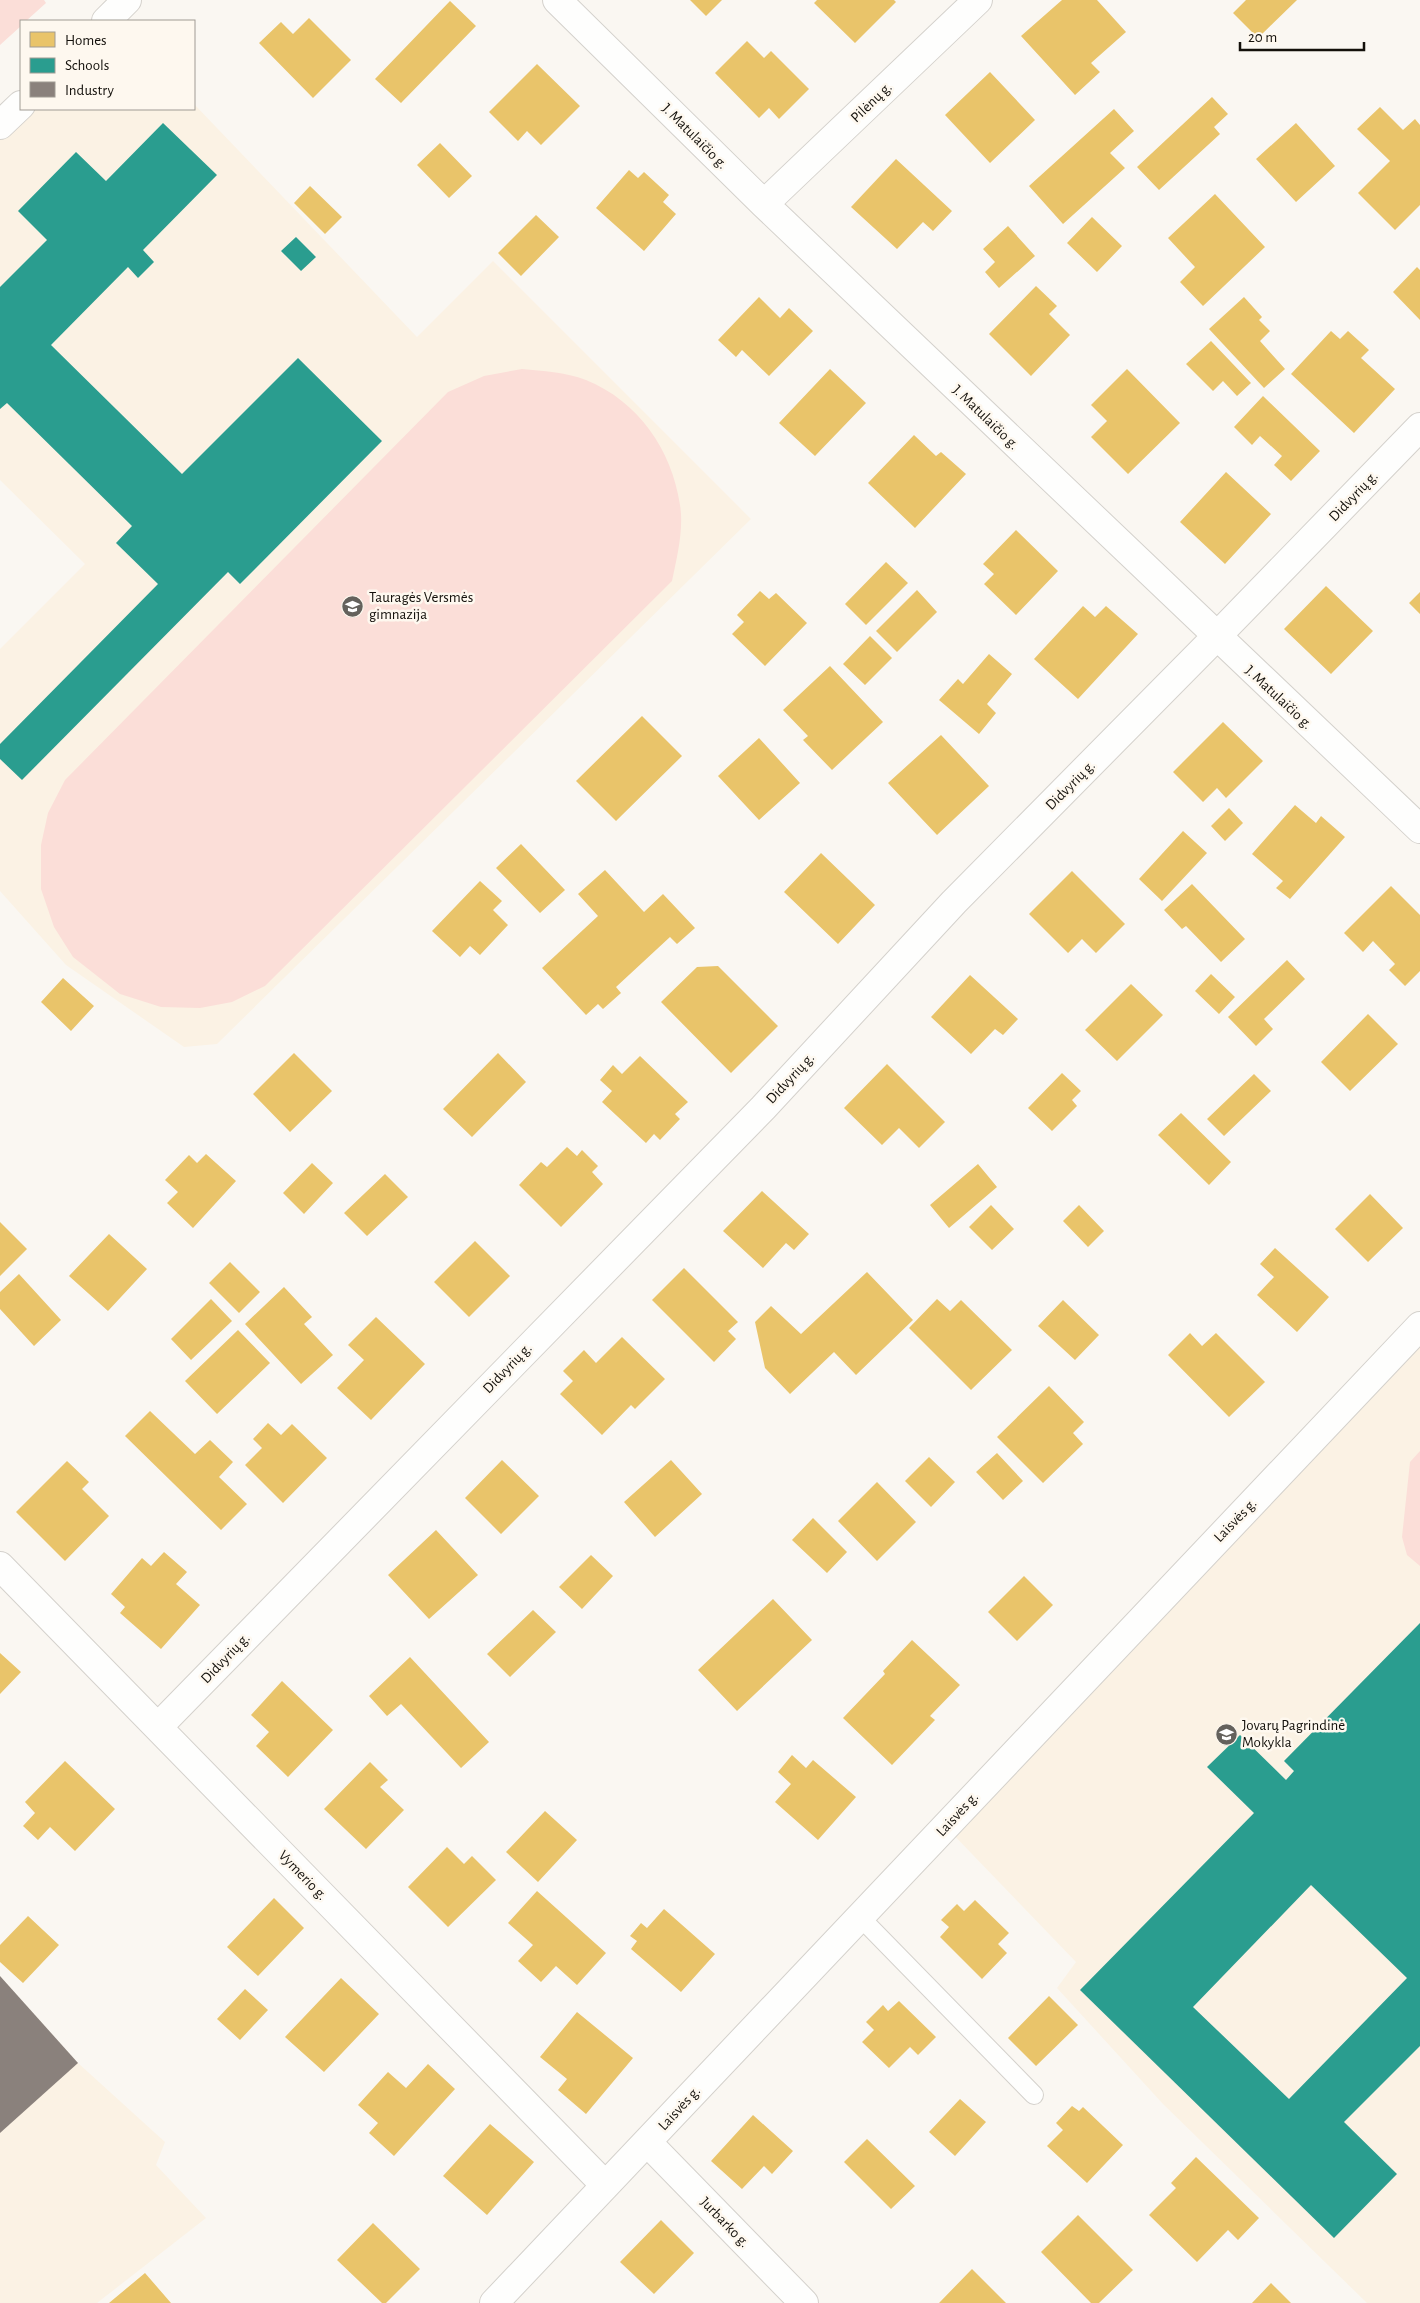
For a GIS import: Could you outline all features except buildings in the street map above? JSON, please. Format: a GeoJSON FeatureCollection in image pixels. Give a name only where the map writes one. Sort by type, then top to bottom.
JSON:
{"type":"FeatureCollection","features":[{"type":"Feature","properties":{"kind":"street"},"geometry":{"type":"LineString","coordinates":[[107,20],[127,0]]}},
{"type":"Feature","properties":{"kind":"street","name":"J. Matulaičio g."},"geometry":{"type":"LineString","coordinates":[[557,0],[764,204],[1216,638],[1420,829]]}},
{"type":"Feature","properties":{"kind":"street","name":"Pilėnų g."},"geometry":{"type":"LineString","coordinates":[[764,204],[978,0]]}},
{"type":"Feature","properties":{"kind":"street"},"geometry":{"type":"LineString","coordinates":[[0,125],[20,106]]}},
{"type":"Feature","properties":{"kind":"street","name":"Didvyrių g."},"geometry":{"type":"LineString","coordinates":[[158,1727],[763,1108],[954,902],[1216,638],[1420,427]]}},
{"type":"Feature","properties":{"kind":"street","name":"Laisvės g."},"geometry":{"type":"LineString","coordinates":[[494,2303],[1420,1326]]}},
{"type":"Feature","properties":{"kind":"street","name":"Vymerio g."},"geometry":{"type":"LineString","coordinates":[[0,1566],[605,2185]]}},
{"type":"Feature","properties":{"kind":"street","name":"Jurbarko g."},"geometry":{"type":"LineString","coordinates":[[647,2142],[804,2303]]}},
{"type":"Feature","properties":{"kind":"lane"},"geometry":{"type":"LineString","coordinates":[[860,1917],[1034,2095]]}},
{"type":"Feature","properties":{"kind":"shaded area"},"geometry":{"type":"Polygon","coordinates":[[[0,0],[44,0],[46,3],[27,20],[20,20],[20,27],[0,45],[0,0]]]}},
{"type":"Feature","properties":{"kind":"shaded area","name":"Tauragės Versmės gimnazija"},"geometry":{"type":"Polygon","coordinates":[[[195,105],[417,337],[493,261],[751,519],[217,1044],[184,1047],[66,965],[0,891],[0,649],[85,564],[0,480],[0,125],[20,110],[195,110],[195,105]]]}},
{"type":"Feature","properties":{"kind":"shaded area"},"geometry":{"type":"Polygon","coordinates":[[[522,369],[578,377],[605,389],[622,401],[650,430],[669,465],[680,505],[681,533],[672,581],[265,986],[232,1002],[200,1008],[161,1007],[120,994],[73,957],[54,927],[41,889],[41,845],[48,813],[65,780],[448,392],[484,376],[522,369]]]}},
{"type":"Feature","properties":{"kind":"shaded area","name":"Jovarų Pagrindinė Mokykla"},"geometry":{"type":"Polygon","coordinates":[[[1420,1326],[1420,2303],[1367,2303],[1163,2104],[1057,1988],[1076,1962],[946,1827],[1420,1326]]]}},
{"type":"Feature","properties":{"kind":"shaded area"},"geometry":{"type":"Polygon","coordinates":[[[1420,1451],[1420,1566],[1407,1555],[1402,1537],[1410,1462],[1420,1451]]]}},
{"type":"Feature","properties":{"kind":"shaded area"},"geometry":{"type":"Polygon","coordinates":[[[0,1976],[78,2063],[165,2142],[156,2165],[206,2218],[97,2303],[0,2303],[0,1976]]]}},
{"type":"Feature","properties":{"kind":"place","name":"Tauragės Versmės gimnazija"},"geometry":{"type":"Point","coordinates":[353,606]}},
{"type":"Feature","properties":{"kind":"place","name":"Jovarų Pagrindinė Mokykla"},"geometry":{"type":"Point","coordinates":[1226,1734]}}]}
